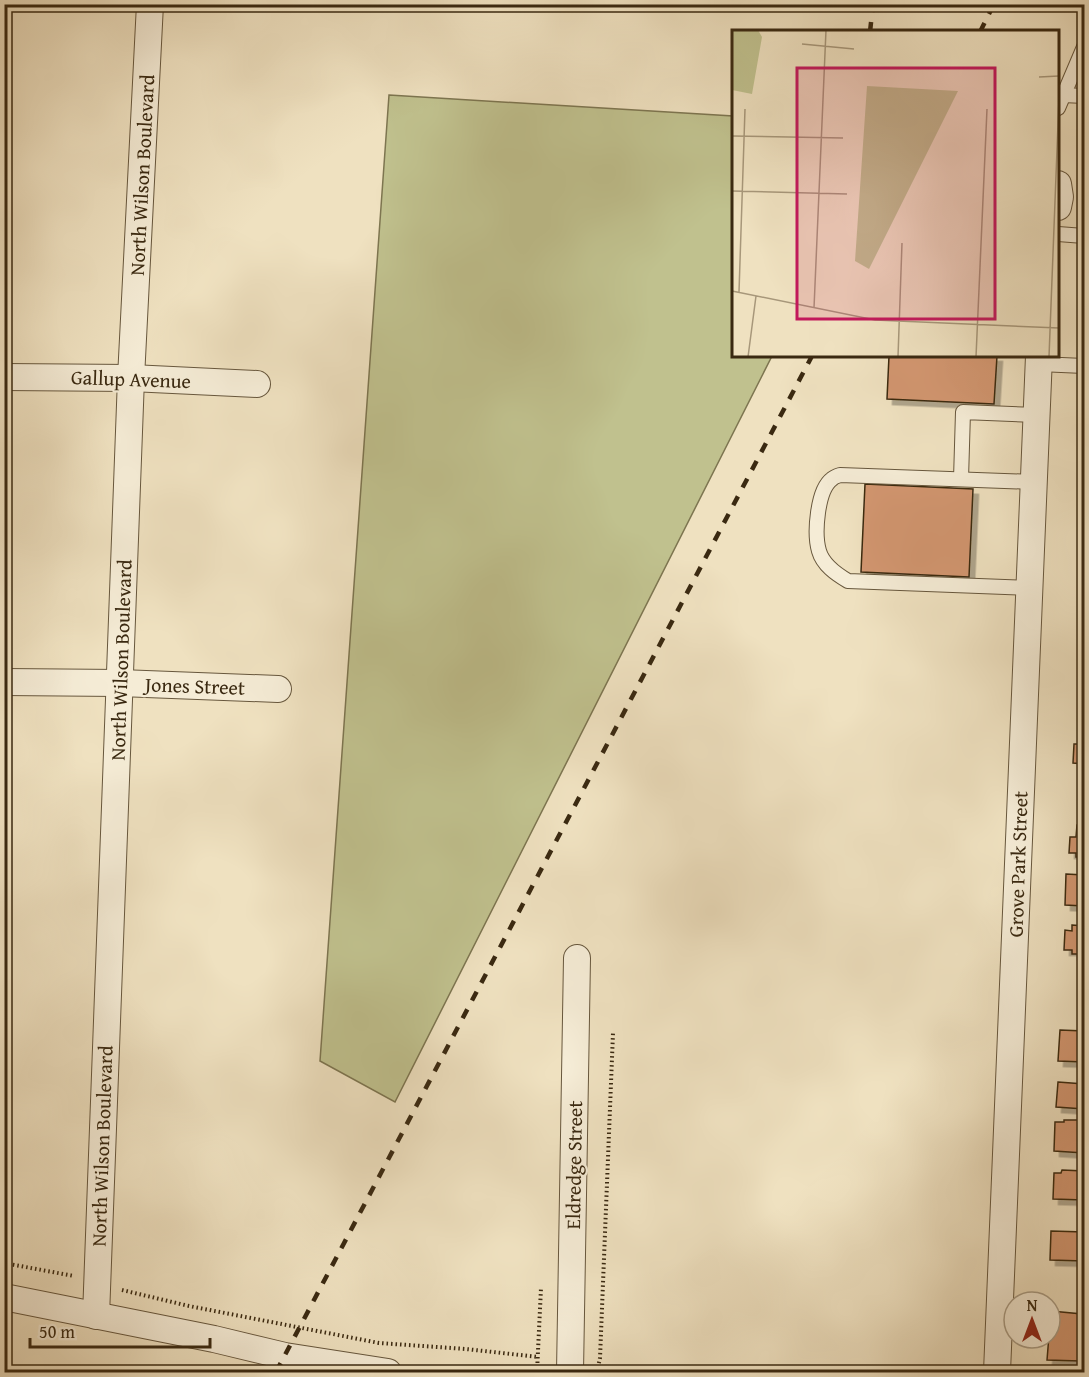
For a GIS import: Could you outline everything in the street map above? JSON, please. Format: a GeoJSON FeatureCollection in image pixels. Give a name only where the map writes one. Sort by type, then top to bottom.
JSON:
{"type":"FeatureCollection","features":[{"type":"Feature","properties":{"kind":"street","name":"North Wilson Boulevard"},"geometry":{"type":"LineString","coordinates":[[96,1316],[131,378],[150,4]]}},
{"type":"Feature","properties":{"kind":"street","name":"Grove Park Street"},"geometry":{"type":"LineString","coordinates":[[997,1372],[1039,360]]}},
{"type":"Feature","properties":{"kind":"street","name":"Gallup Avenue"},"geometry":{"type":"LineString","coordinates":[[4,377],[131,378],[257,384]]}},
{"type":"Feature","properties":{"kind":"street","name":"Jones Street"},"geometry":{"type":"LineString","coordinates":[[4,682],[120,683],[278,689]]}},
{"type":"Feature","properties":{"kind":"street","name":"Eldredge Street"},"geometry":{"type":"LineString","coordinates":[[570,1372],[577,958]]}},
{"type":"Feature","properties":{"kind":"street"},"geometry":{"type":"LineString","coordinates":[[4,1297],[214,1339],[285,1356],[388,1372]]}},
{"type":"Feature","properties":{"kind":"lane"},"geometry":{"type":"LineString","coordinates":[[1060,102],[1084,47]]}},
{"type":"Feature","properties":{"kind":"lane"},"geometry":{"type":"LineString","coordinates":[[1060,102],[1084,96]]}},
{"type":"Feature","properties":{"kind":"lane"},"geometry":{"type":"LineString","coordinates":[[1059,234],[1084,236]]}},
{"type":"Feature","properties":{"kind":"lane"},"geometry":{"type":"LineString","coordinates":[[1039,360],[1084,366]]}},
{"type":"Feature","properties":{"kind":"lane"},"geometry":{"type":"LineString","coordinates":[[961,479],[963,412],[1037,414]]}},
{"type":"Feature","properties":{"kind":"lane"},"geometry":{"type":"LineString","coordinates":[[1030,588],[848,581],[836,574],[824,561],[819,551],[816,529],[821,498],[831,479],[840,475],[1034,482]]}},
{"type":"Feature","properties":{"kind":"path"},"geometry":{"type":"LineString","coordinates":[[597,1372],[600,1358],[605,1173],[613,1033]]}},
{"type":"Feature","properties":{"kind":"path"},"geometry":{"type":"LineString","coordinates":[[4,1263],[68,1274],[97,1284],[189,1306],[379,1343],[538,1357]]}},
{"type":"Feature","properties":{"kind":"path"},"geometry":{"type":"LineString","coordinates":[[537,1372],[541,1288]]}},
{"type":"Feature","properties":{"kind":"green space"},"geometry":{"type":"Polygon","coordinates":[[[389,95],[732,116],[732,357],[771,357],[395,1102],[320,1061],[389,95]]]}},
{"type":"Feature","properties":{"kind":"building"},"geometry":{"type":"Polygon","coordinates":[[[889,357],[997,357],[994,404],[887,399],[889,357]]]}},
{"type":"Feature","properties":{"kind":"building"},"geometry":{"type":"Polygon","coordinates":[[[865,484],[973,489],[969,577],[861,572],[865,484]]]}},
{"type":"Feature","properties":{"kind":"building"},"geometry":{"type":"Polygon","coordinates":[[[1082,691],[1084,691],[1084,721],[1082,717],[1079,717],[1082,691]]]}},
{"type":"Feature","properties":{"kind":"building"},"geometry":{"type":"Polygon","coordinates":[[[1081,728],[1084,728],[1084,764],[1073,763],[1074,744],[1080,744],[1081,728]]]}},
{"type":"Feature","properties":{"kind":"building"},"geometry":{"type":"Polygon","coordinates":[[[1077,825],[1084,825],[1084,857],[1076,857],[1076,853],[1069,853],[1070,837],[1076,837],[1077,825]]]}},
{"type":"Feature","properties":{"kind":"building"},"geometry":{"type":"Polygon","coordinates":[[[1066,874],[1084,875],[1084,906],[1065,905],[1066,874]]]}},
{"type":"Feature","properties":{"kind":"building"},"geometry":{"type":"Polygon","coordinates":[[[1072,925],[1084,926],[1084,954],[1072,954],[1072,950],[1064,950],[1065,930],[1072,931],[1072,925]]]}},
{"type":"Feature","properties":{"kind":"building"},"geometry":{"type":"Polygon","coordinates":[[[1060,1030],[1084,1031],[1084,1062],[1058,1061],[1060,1030]]]}},
{"type":"Feature","properties":{"kind":"building"},"geometry":{"type":"Polygon","coordinates":[[[1058,1082],[1084,1084],[1084,1109],[1056,1107],[1058,1082]]]}},
{"type":"Feature","properties":{"kind":"building"},"geometry":{"type":"Polygon","coordinates":[[[1064,1120],[1084,1120],[1084,1153],[1054,1151],[1055,1122],[1064,1122],[1064,1120]]]}},
{"type":"Feature","properties":{"kind":"building"},"geometry":{"type":"Polygon","coordinates":[[[1062,1170],[1084,1171],[1084,1200],[1053,1199],[1054,1173],[1061,1173],[1062,1170]]]}},
{"type":"Feature","properties":{"kind":"building"},"geometry":{"type":"Polygon","coordinates":[[[1051,1231],[1084,1232],[1084,1261],[1050,1260],[1051,1231]]]}},
{"type":"Feature","properties":{"kind":"building"},"geometry":{"type":"Polygon","coordinates":[[[1062,1312],[1082,1314],[1080,1361],[1047,1360],[1048,1350],[1062,1350],[1062,1312]]]}},
{"type":"Feature","properties":{"kind":"railway"},"geometry":{"type":"LineString","coordinates":[[870,30],[873,4]]}},
{"type":"Feature","properties":{"kind":"railway"},"geometry":{"type":"LineString","coordinates":[[981,30],[994,4]]}},
{"type":"Feature","properties":{"kind":"railway"},"geometry":{"type":"LineString","coordinates":[[276,1372],[811,357]]}}]}
